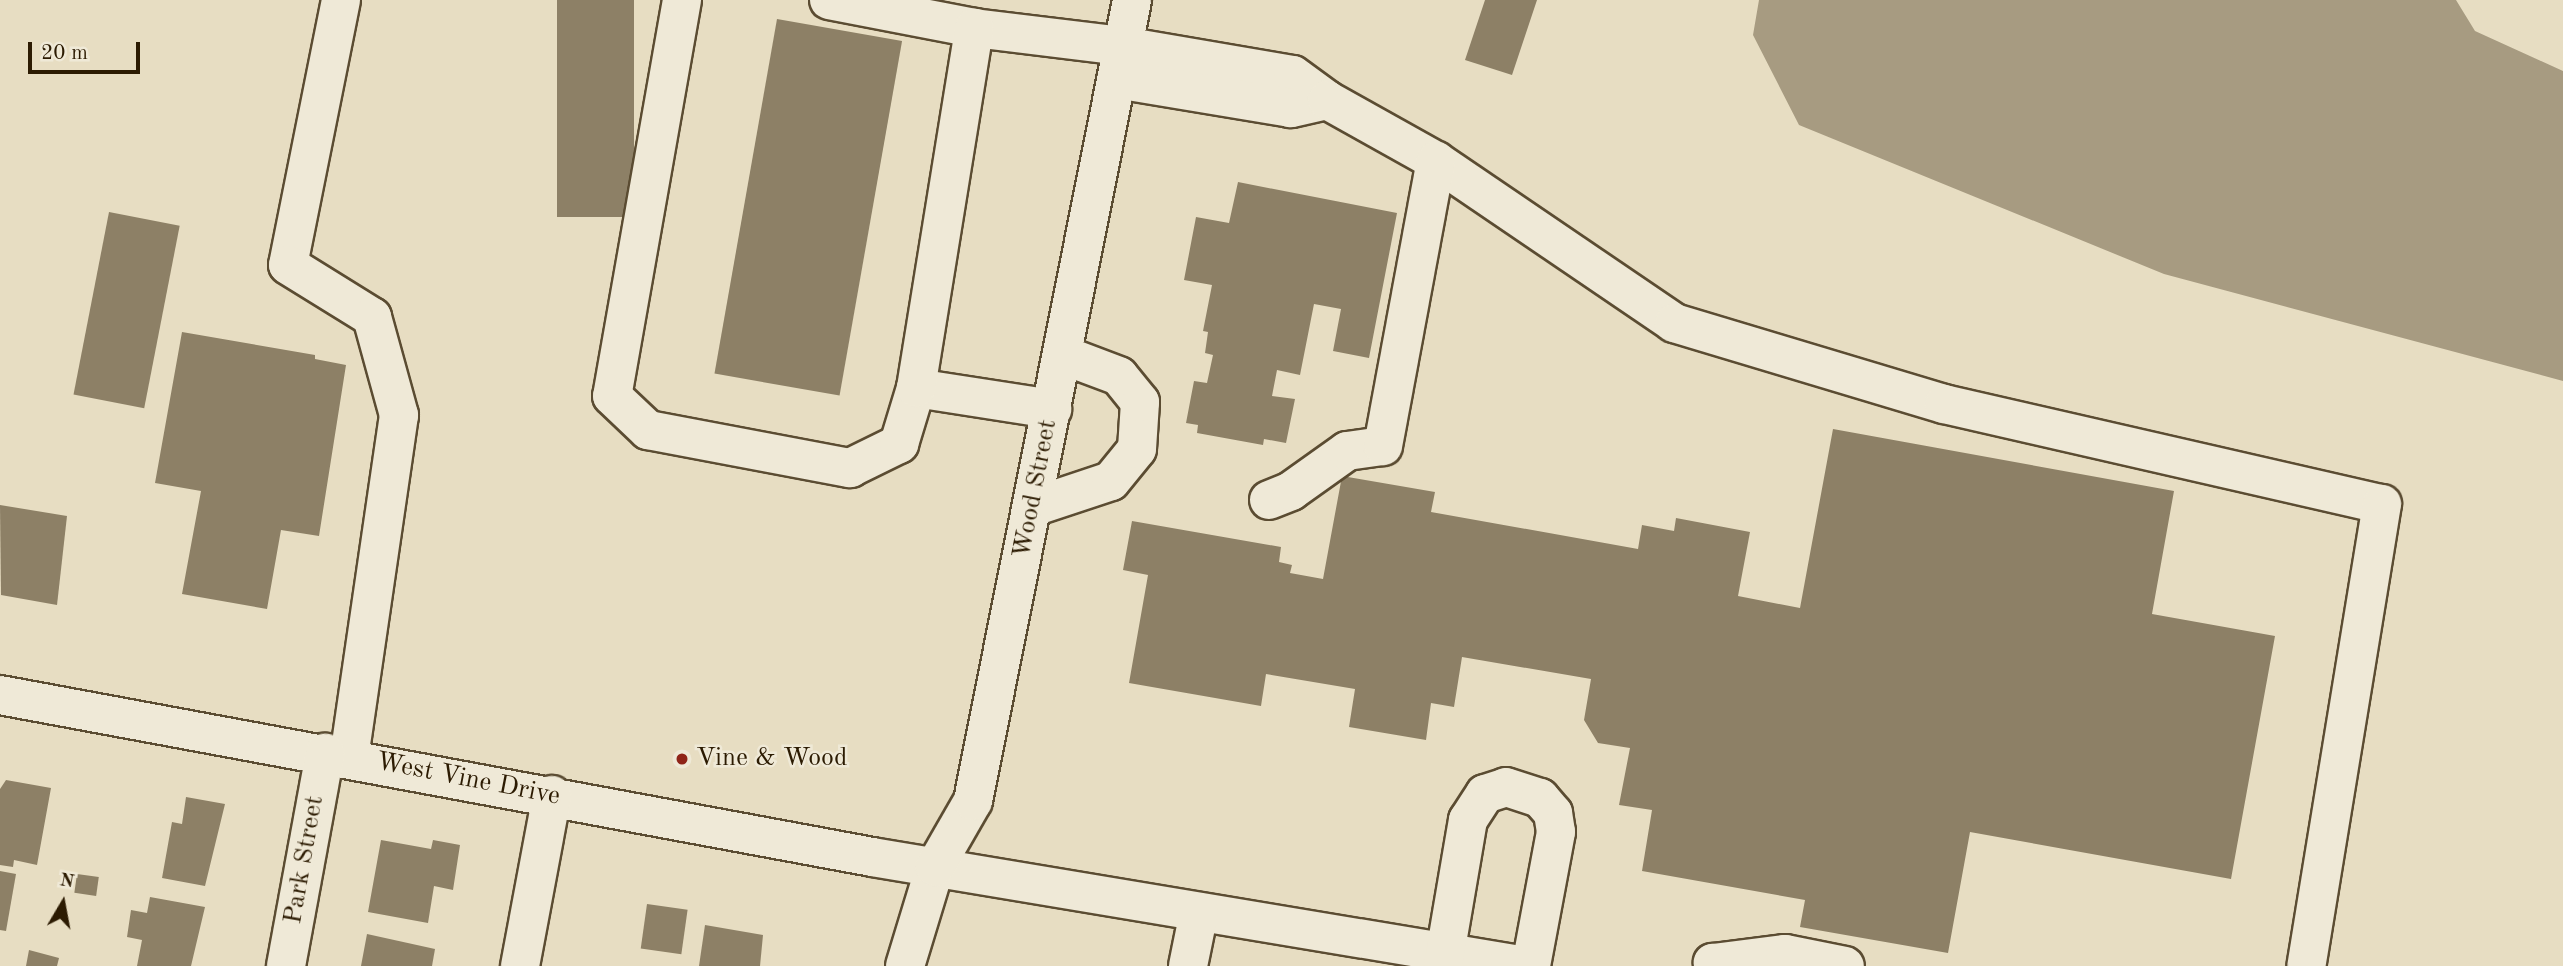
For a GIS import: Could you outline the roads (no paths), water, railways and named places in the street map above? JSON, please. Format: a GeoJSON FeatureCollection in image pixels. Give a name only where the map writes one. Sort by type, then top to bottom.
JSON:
{"type":"FeatureCollection","features":[{"type":"Feature","properties":{"kind":"street","name":"Park Street"},"geometry":{"type":"LineString","coordinates":[[286,966],[337,756],[399,415],[372,317],[288,265],[341,0]]}},
{"type":"Feature","properties":{"kind":"street"},"geometry":{"type":"LineString","coordinates":[[682,0],[612,396],[649,430],[850,468],[899,444],[916,388],[974,29]]}},
{"type":"Feature","properties":{"kind":"street"},"geometry":{"type":"LineString","coordinates":[[829,0],[974,29],[1291,108],[1327,100],[1436,161],[1674,323],[1944,404],[2382,504],[2306,966]]}},
{"type":"Feature","properties":{"kind":"street","name":"Wood Street"},"geometry":{"type":"LineString","coordinates":[[905,966],[935,867],[973,801],[1132,0]]}},
{"type":"Feature","properties":{"kind":"street"},"geometry":{"type":"LineString","coordinates":[[1269,500],[1291,491],[1347,452],[1383,446],[1436,161]]}},
{"type":"Feature","properties":{"kind":"street"},"geometry":{"type":"LineString","coordinates":[[1033,507],[1111,481],[1137,449],[1140,402],[1119,376],[1063,355]]}},
{"type":"Feature","properties":{"kind":"street"},"geometry":{"type":"LineString","coordinates":[[916,388],[1052,409]]}},
{"type":"Feature","properties":{"kind":"street","name":"West Vine Drive"},"geometry":{"type":"LineString","coordinates":[[0,695],[1445,959],[1529,966]]}},
{"type":"Feature","properties":{"kind":"street"},"geometry":{"type":"LineString","coordinates":[[1445,959],[1473,807],[1485,794],[1506,787],[1526,790],[1553,813],[1556,832],[1529,966]]}},
{"type":"Feature","properties":{"kind":"street"},"geometry":{"type":"LineString","coordinates":[[520,966],[552,795]]}},
{"type":"Feature","properties":{"kind":"street"},"geometry":{"type":"LineString","coordinates":[[1188,966],[1199,912]]}},
{"type":"Feature","properties":{"kind":"street"},"geometry":{"type":"LineString","coordinates":[[1711,965],[1785,954],[1845,966]]}},
{"type":"Feature","properties":{"kind":"place","name":"Vine & Wood"},"geometry":{"type":"Point","coordinates":[682,759]}}]}
